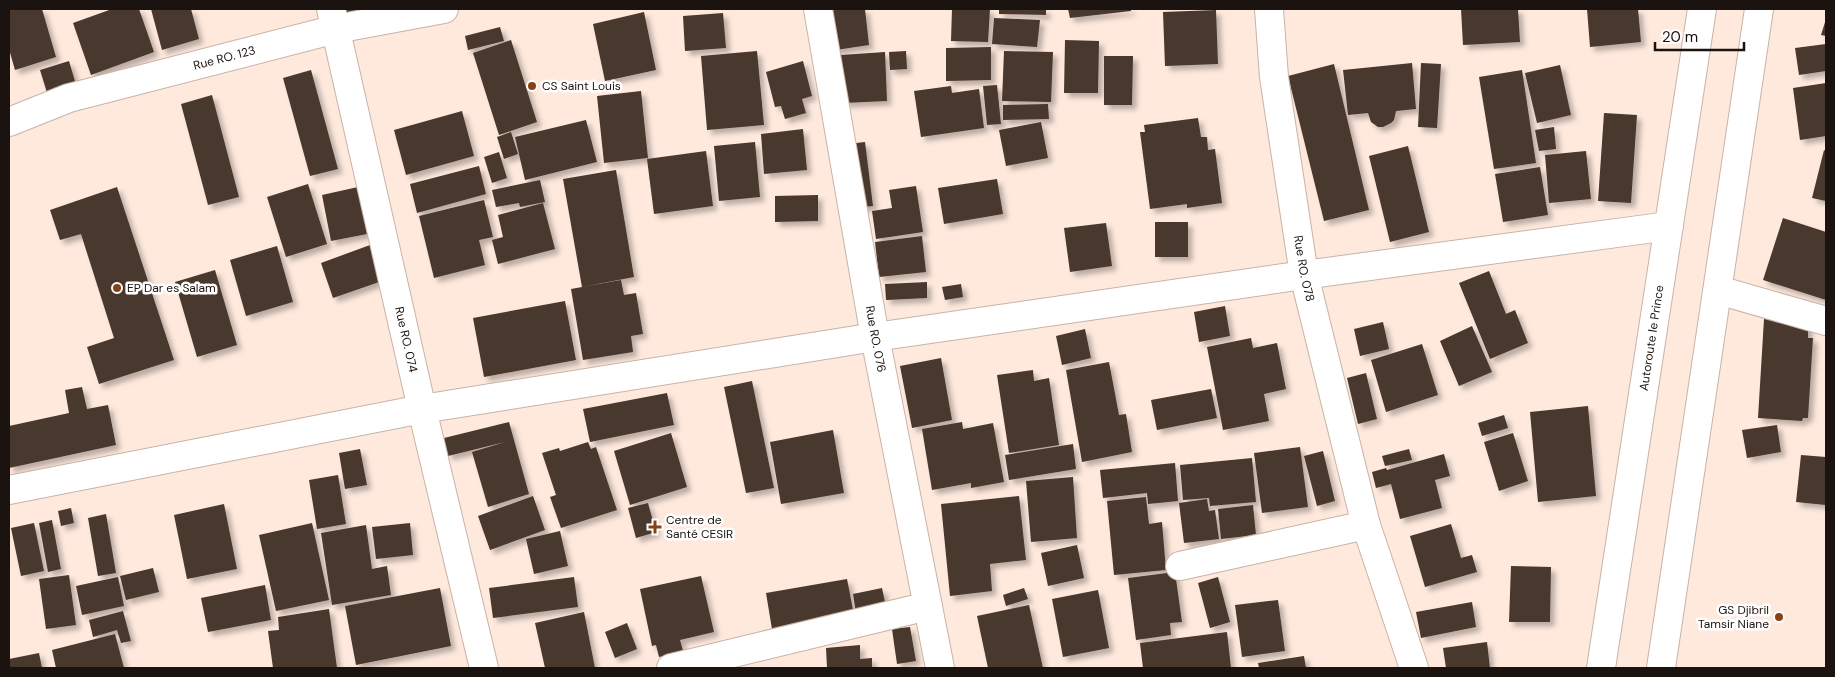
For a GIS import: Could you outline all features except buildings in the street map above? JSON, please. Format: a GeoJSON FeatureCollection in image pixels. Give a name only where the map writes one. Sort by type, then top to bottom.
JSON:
{"type":"FeatureCollection","features":[{"type":"Feature","properties":{"kind":"street","name":"Rue RO. 123"},"geometry":{"type":"LineString","coordinates":[[9,122],[69,98],[334,19],[444,9]]}},
{"type":"Feature","properties":{"kind":"street","name":"Rue RO. 076"},"geometry":{"type":"LineString","coordinates":[[818,9],[875,337],[940,668]]}},
{"type":"Feature","properties":{"kind":"street","name":"Rue RO. 078"},"geometry":{"type":"LineString","coordinates":[[1269,9],[1274,77],[1304,275],[1366,525],[1414,668]]}},
{"type":"Feature","properties":{"kind":"street","name":"Autoroute le Prince"},"geometry":{"type":"LineString","coordinates":[[1601,668],[1702,9]]}},
{"type":"Feature","properties":{"kind":"street"},"geometry":{"type":"LineString","coordinates":[[1661,668],[1759,9]]}},
{"type":"Feature","properties":{"kind":"street","name":"Rue RO. 074"},"geometry":{"type":"LineString","coordinates":[[334,19],[422,409],[484,668]]}},
{"type":"Feature","properties":{"kind":"street"},"geometry":{"type":"LineString","coordinates":[[9,490],[422,409],[875,337],[1304,275],[1670,226]]}},
{"type":"Feature","properties":{"kind":"street"},"geometry":{"type":"LineString","coordinates":[[1718,290],[1826,321]]}},
{"type":"Feature","properties":{"kind":"street"},"geometry":{"type":"LineString","coordinates":[[1180,566],[1366,525]]}},
{"type":"Feature","properties":{"kind":"street"},"geometry":{"type":"LineString","coordinates":[[671,668],[928,606]]}},
{"type":"Feature","properties":{"kind":"place","name":"CS Saint Louis"},"geometry":{"type":"Point","coordinates":[532,86]}},
{"type":"Feature","properties":{"kind":"place","name":"EP Dar es Salam"},"geometry":{"type":"Point","coordinates":[117,288]}},
{"type":"Feature","properties":{"kind":"place","name":"Centre de Santé CESIR"},"geometry":{"type":"Point","coordinates":[655,527]}},
{"type":"Feature","properties":{"kind":"place","name":"GS Djibril Tamsir Niane"},"geometry":{"type":"Point","coordinates":[1779,617]}}]}
